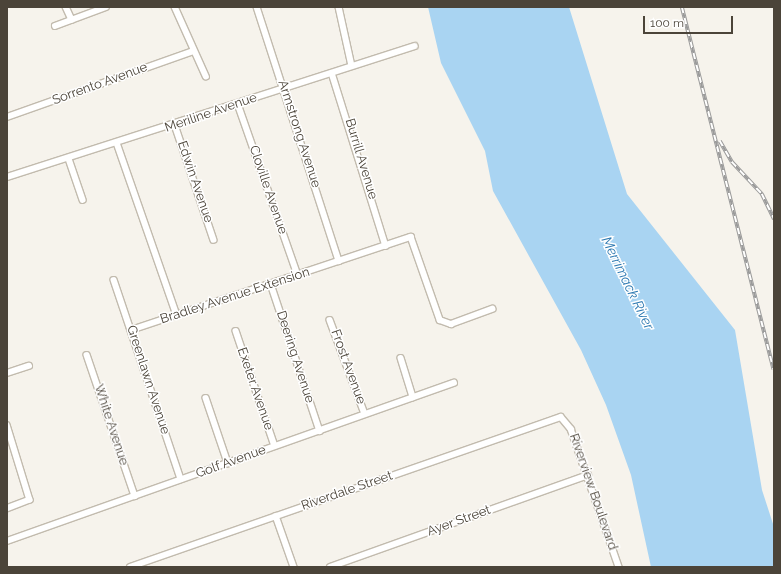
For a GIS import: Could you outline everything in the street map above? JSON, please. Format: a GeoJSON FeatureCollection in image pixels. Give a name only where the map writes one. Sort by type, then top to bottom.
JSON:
{"type":"FeatureCollection","features":[{"type":"Feature","properties":{"kind":"street"},"geometry":{"type":"LineString","coordinates":[[66,7],[72,20]]}},
{"type":"Feature","properties":{"kind":"street"},"geometry":{"type":"LineString","coordinates":[[55,26],[106,7]]}},
{"type":"Feature","properties":{"kind":"street"},"geometry":{"type":"LineString","coordinates":[[175,7],[193,51],[206,76]]}},
{"type":"Feature","properties":{"kind":"street","name":"Armstrong Avenue"},"geometry":{"type":"LineString","coordinates":[[257,7],[339,261]]}},
{"type":"Feature","properties":{"kind":"street"},"geometry":{"type":"LineString","coordinates":[[339,7],[352,66]]}},
{"type":"Feature","properties":{"kind":"street","name":"Meriline Avenue"},"geometry":{"type":"LineString","coordinates":[[7,177],[175,125],[414,46]]}},
{"type":"Feature","properties":{"kind":"street","name":"Sorrento Avenue"},"geometry":{"type":"LineString","coordinates":[[7,117],[193,51]]}},
{"type":"Feature","properties":{"kind":"street","name":"Burrill Avenue"},"geometry":{"type":"LineString","coordinates":[[332,73],[386,246]]}},
{"type":"Feature","properties":{"kind":"street","name":"Cloville Avenue"},"geometry":{"type":"LineString","coordinates":[[238,104],[298,275]]}},
{"type":"Feature","properties":{"kind":"street","name":"Edwin Avenue"},"geometry":{"type":"LineString","coordinates":[[175,125],[214,240]]}},
{"type":"Feature","properties":{"kind":"street"},"geometry":{"type":"LineString","coordinates":[[116,143],[177,315]]}},
{"type":"Feature","properties":{"kind":"street"},"geometry":{"type":"LineString","coordinates":[[69,158],[83,200]]}},
{"type":"Feature","properties":{"kind":"street","name":"Bradley Avenue Extension"},"geometry":{"type":"LineString","coordinates":[[131,330],[411,237],[438,316],[444,322],[451,324],[492,309]]}},
{"type":"Feature","properties":{"kind":"street","name":"Greenlawn Avenue"},"geometry":{"type":"LineString","coordinates":[[114,280],[181,480]]}},
{"type":"Feature","properties":{"kind":"street","name":"Deering Avenue"},"geometry":{"type":"LineString","coordinates":[[270,284],[320,430]]}},
{"type":"Feature","properties":{"kind":"street","name":"Frost Avenue"},"geometry":{"type":"LineString","coordinates":[[330,320],[365,414]]}},
{"type":"Feature","properties":{"kind":"street","name":"Exeter Avenue"},"geometry":{"type":"LineString","coordinates":[[236,331],[275,446]]}},
{"type":"Feature","properties":{"kind":"street","name":"White Avenue"},"geometry":{"type":"LineString","coordinates":[[87,355],[135,496]]}},
{"type":"Feature","properties":{"kind":"street"},"geometry":{"type":"LineString","coordinates":[[401,358],[413,397]]}},
{"type":"Feature","properties":{"kind":"street"},"geometry":{"type":"LineString","coordinates":[[7,373],[29,366]]}},
{"type":"Feature","properties":{"kind":"street","name":"Golf Avenue"},"geometry":{"type":"LineString","coordinates":[[7,541],[454,383]]}},
{"type":"Feature","properties":{"kind":"street"},"geometry":{"type":"LineString","coordinates":[[206,398],[228,463]]}},
{"type":"Feature","properties":{"kind":"street","name":"Riverview Boulevard"},"geometry":{"type":"LineString","coordinates":[[564,418],[588,475],[619,567]]}},
{"type":"Feature","properties":{"kind":"street","name":"Riverdale Street"},"geometry":{"type":"LineString","coordinates":[[130,567],[546,421],[564,418]]}},
{"type":"Feature","properties":{"kind":"street"},"geometry":{"type":"LineString","coordinates":[[7,426],[30,500],[7,509]]}},
{"type":"Feature","properties":{"kind":"street","name":"Ayer Street"},"geometry":{"type":"LineString","coordinates":[[330,567],[588,475]]}},
{"type":"Feature","properties":{"kind":"street"},"geometry":{"type":"LineString","coordinates":[[276,516],[294,567]]}},
{"type":"Feature","properties":{"kind":"water","name":"Merrimack River"},"geometry":{"type":"Polygon","coordinates":[[[428,7],[569,7],[627,194],[735,330],[762,490],[774,527],[774,567],[651,567],[631,475],[606,405],[581,350],[493,191],[485,151],[441,63],[428,7]]]}},
{"type":"Feature","properties":{"kind":"railway"},"geometry":{"type":"LineString","coordinates":[[682,7],[774,370]]}},
{"type":"Feature","properties":{"kind":"railway"},"geometry":{"type":"LineString","coordinates":[[720,141],[732,162],[762,194],[774,219]]}}]}
